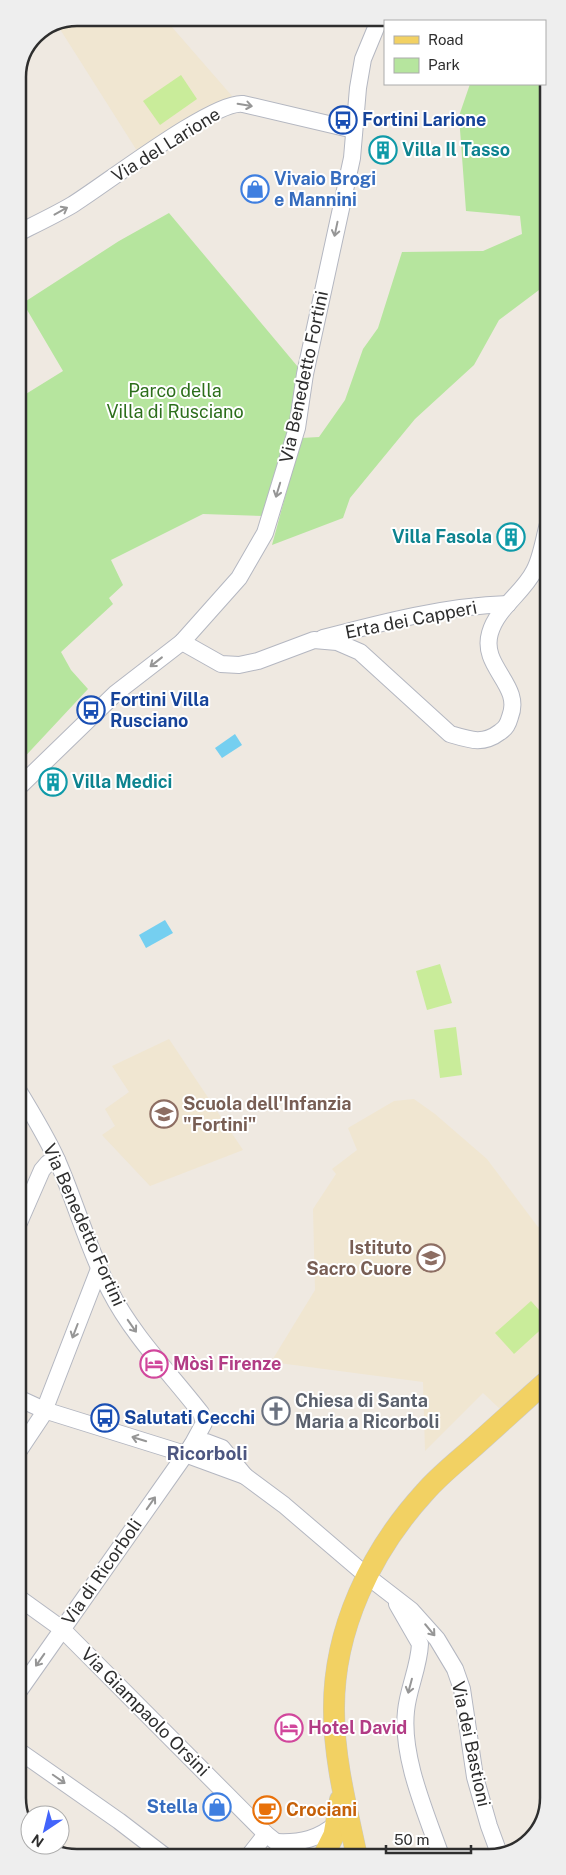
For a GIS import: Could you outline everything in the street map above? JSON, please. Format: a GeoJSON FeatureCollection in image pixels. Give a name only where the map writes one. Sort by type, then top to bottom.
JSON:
{"type":"FeatureCollection","features":[{"type":"Feature","properties":{"kind":"main road"},"geometry":{"type":"LineString","coordinates":[[355,1849],[342,1785],[334,1726],[337,1672],[349,1617],[367,1576],[406,1513],[426,1490],[540,1387]]}},
{"type":"Feature","properties":{"kind":"main road"},"geometry":{"type":"LineString","coordinates":[[327,1849],[337,1822],[342,1785]]}},
{"type":"Feature","properties":{"kind":"street","name":"Via Benedetto Fortini"},"geometry":{"type":"LineString","coordinates":[[26,780],[116,693],[182,642],[238,578],[265,532],[297,428],[305,374],[352,158],[358,88],[363,59],[377,26]]}},
{"type":"Feature","properties":{"kind":"street","name":"Via del Larione"},"geometry":{"type":"LineString","coordinates":[[26,229],[72,205],[178,134],[215,111],[230,105],[243,104],[354,130]]}},
{"type":"Feature","properties":{"kind":"street"},"geometry":{"type":"LineString","coordinates":[[314,640],[337,642],[360,652],[450,734],[469,740],[489,740],[506,729],[513,711],[511,692],[491,661],[488,646],[493,625],[534,571],[540,551]]}},
{"type":"Feature","properties":{"kind":"street","name":"Erta dei Capperi"},"geometry":{"type":"LineString","coordinates":[[182,642],[221,664],[239,665],[258,661],[314,640],[400,618],[487,605],[508,604]]}},
{"type":"Feature","properties":{"kind":"street","name":"Via Benedetto Fortini"},"geometry":{"type":"LineString","coordinates":[[26,1103],[57,1160],[99,1269],[118,1307],[134,1330],[203,1416],[203,1426],[189,1449]]}},
{"type":"Feature","properties":{"kind":"street"},"geometry":{"type":"LineString","coordinates":[[26,1207],[42,1170],[48,1163],[57,1160]]}},
{"type":"Feature","properties":{"kind":"street"},"geometry":{"type":"LineString","coordinates":[[26,1440],[44,1410],[99,1269]]}},
{"type":"Feature","properties":{"kind":"street","name":"Via dei Bastioni"},"geometry":{"type":"LineString","coordinates":[[26,1402],[44,1410],[189,1449],[245,1476],[284,1505],[367,1576],[416,1614],[442,1644],[455,1669],[464,1696],[475,1777],[497,1848]]}},
{"type":"Feature","properties":{"kind":"street","name":"Via di Ricorboli"},"geometry":{"type":"LineString","coordinates":[[26,1681],[189,1449]]}},
{"type":"Feature","properties":{"kind":"street"},"geometry":{"type":"LineString","coordinates":[[391,1594],[420,1644],[408,1695],[406,1742],[422,1801],[439,1849]]}},
{"type":"Feature","properties":{"kind":"street","name":"Via Giampaolo Orsini"},"geometry":{"type":"LineString","coordinates":[[26,1603],[62,1629],[274,1844]]}},
{"type":"Feature","properties":{"kind":"street"},"geometry":{"type":"LineString","coordinates":[[26,1756],[156,1849]]}},
{"type":"Feature","properties":{"kind":"street"},"geometry":{"type":"LineString","coordinates":[[274,1844],[316,1838],[337,1822]]}},
{"type":"Feature","properties":{"kind":"shaded area"},"geometry":{"type":"Polygon","coordinates":[[[78,26],[171,26],[232,96],[139,154],[60,29],[78,26]]]}},
{"type":"Feature","properties":{"kind":"shaded area","name":"Scuola dell'Infanzia \"Fortini\""},"geometry":{"type":"Polygon","coordinates":[[[169,1039],[243,1150],[150,1186],[102,1135],[115,1126],[105,1109],[129,1092],[112,1066],[169,1039]]]}},
{"type":"Feature","properties":{"kind":"shaded area","name":"Istituto Sacro Cuore"},"geometry":{"type":"Polygon","coordinates":[[[414,1099],[435,1114],[487,1159],[538,1227],[540,1226],[540,1372],[500,1409],[483,1393],[425,1451],[423,1382],[271,1362],[315,1290],[313,1209],[336,1174],[332,1169],[357,1150],[348,1128],[394,1101],[414,1099]]]}},
{"type":"Feature","properties":{"kind":"green space"},"geometry":{"type":"Polygon","coordinates":[[[181,75],[197,99],[160,125],[143,101],[181,75]]]}},
{"type":"Feature","properties":{"kind":"green space"},"geometry":{"type":"Polygon","coordinates":[[[470,85],[540,85],[540,289],[499,320],[474,365],[415,419],[350,498],[343,518],[272,545],[301,438],[319,437],[345,400],[363,349],[378,328],[402,252],[483,251],[522,234],[520,216],[466,211],[459,116],[470,85]]]}},
{"type":"Feature","properties":{"kind":"green space","name":"Parco della Villa di Rusciano"},"geometry":{"type":"Polygon","coordinates":[[[169,213],[298,367],[288,431],[265,516],[203,514],[111,560],[123,585],[109,598],[113,604],[61,652],[71,670],[88,689],[26,755],[26,394],[63,371],[26,308],[26,301],[119,241],[169,213]]]}},
{"type":"Feature","properties":{"kind":"green space"},"geometry":{"type":"Polygon","coordinates":[[[440,964],[452,1003],[427,1010],[416,971],[440,964]]]}},
{"type":"Feature","properties":{"kind":"green space"},"geometry":{"type":"Polygon","coordinates":[[[456,1027],[462,1075],[440,1078],[434,1030],[456,1027]]]}},
{"type":"Feature","properties":{"kind":"green space"},"geometry":{"type":"Polygon","coordinates":[[[531,1301],[540,1311],[540,1330],[514,1354],[495,1333],[531,1301]]]}},
{"type":"Feature","properties":{"kind":"water"},"geometry":{"type":"Polygon","coordinates":[[[235,734],[242,745],[222,758],[215,748],[235,734]]]}},
{"type":"Feature","properties":{"kind":"water"},"geometry":{"type":"Polygon","coordinates":[[[165,920],[173,933],[146,948],[139,935],[165,920]]]}},
{"type":"Feature","properties":{"kind":"place","name":"Fortini Larione"},"geometry":{"type":"Point","coordinates":[343,120]}},
{"type":"Feature","properties":{"kind":"place","name":"Villa Il Tasso"},"geometry":{"type":"Point","coordinates":[383,150]}},
{"type":"Feature","properties":{"kind":"place","name":"Vivaio Brogi e Mannini"},"geometry":{"type":"Point","coordinates":[255,189]}},
{"type":"Feature","properties":{"kind":"place","name":"Villa Fasola"},"geometry":{"type":"Point","coordinates":[511,537]}},
{"type":"Feature","properties":{"kind":"place","name":"Fortini Villa Rusciano"},"geometry":{"type":"Point","coordinates":[91,710]}},
{"type":"Feature","properties":{"kind":"place","name":"Villa Medici"},"geometry":{"type":"Point","coordinates":[53,782]}},
{"type":"Feature","properties":{"kind":"place","name":"Scuola dell'Infanzia \"Fortini\""},"geometry":{"type":"Point","coordinates":[164,1114]}},
{"type":"Feature","properties":{"kind":"place","name":"Istituto Sacro Cuore"},"geometry":{"type":"Point","coordinates":[431,1258]}},
{"type":"Feature","properties":{"kind":"place","name":"Mòsì Firenze"},"geometry":{"type":"Point","coordinates":[154,1364]}},
{"type":"Feature","properties":{"kind":"place","name":"Chiesa di Santa Maria a Ricorboli"},"geometry":{"type":"Point","coordinates":[276,1411]}},
{"type":"Feature","properties":{"kind":"place","name":"Salutati Cecchi"},"geometry":{"type":"Point","coordinates":[105,1418]}},
{"type":"Feature","properties":{"kind":"place","name":"Hotel David"},"geometry":{"type":"Point","coordinates":[289,1728]}},
{"type":"Feature","properties":{"kind":"place","name":"Stella"},"geometry":{"type":"Point","coordinates":[217,1807]}},
{"type":"Feature","properties":{"kind":"place","name":"Crociani"},"geometry":{"type":"Point","coordinates":[267,1810]}},
{"type":"Feature","properties":{"kind":"district","name":"Ricorboli"},"geometry":{"type":"Point","coordinates":[207,1453]}}]}
